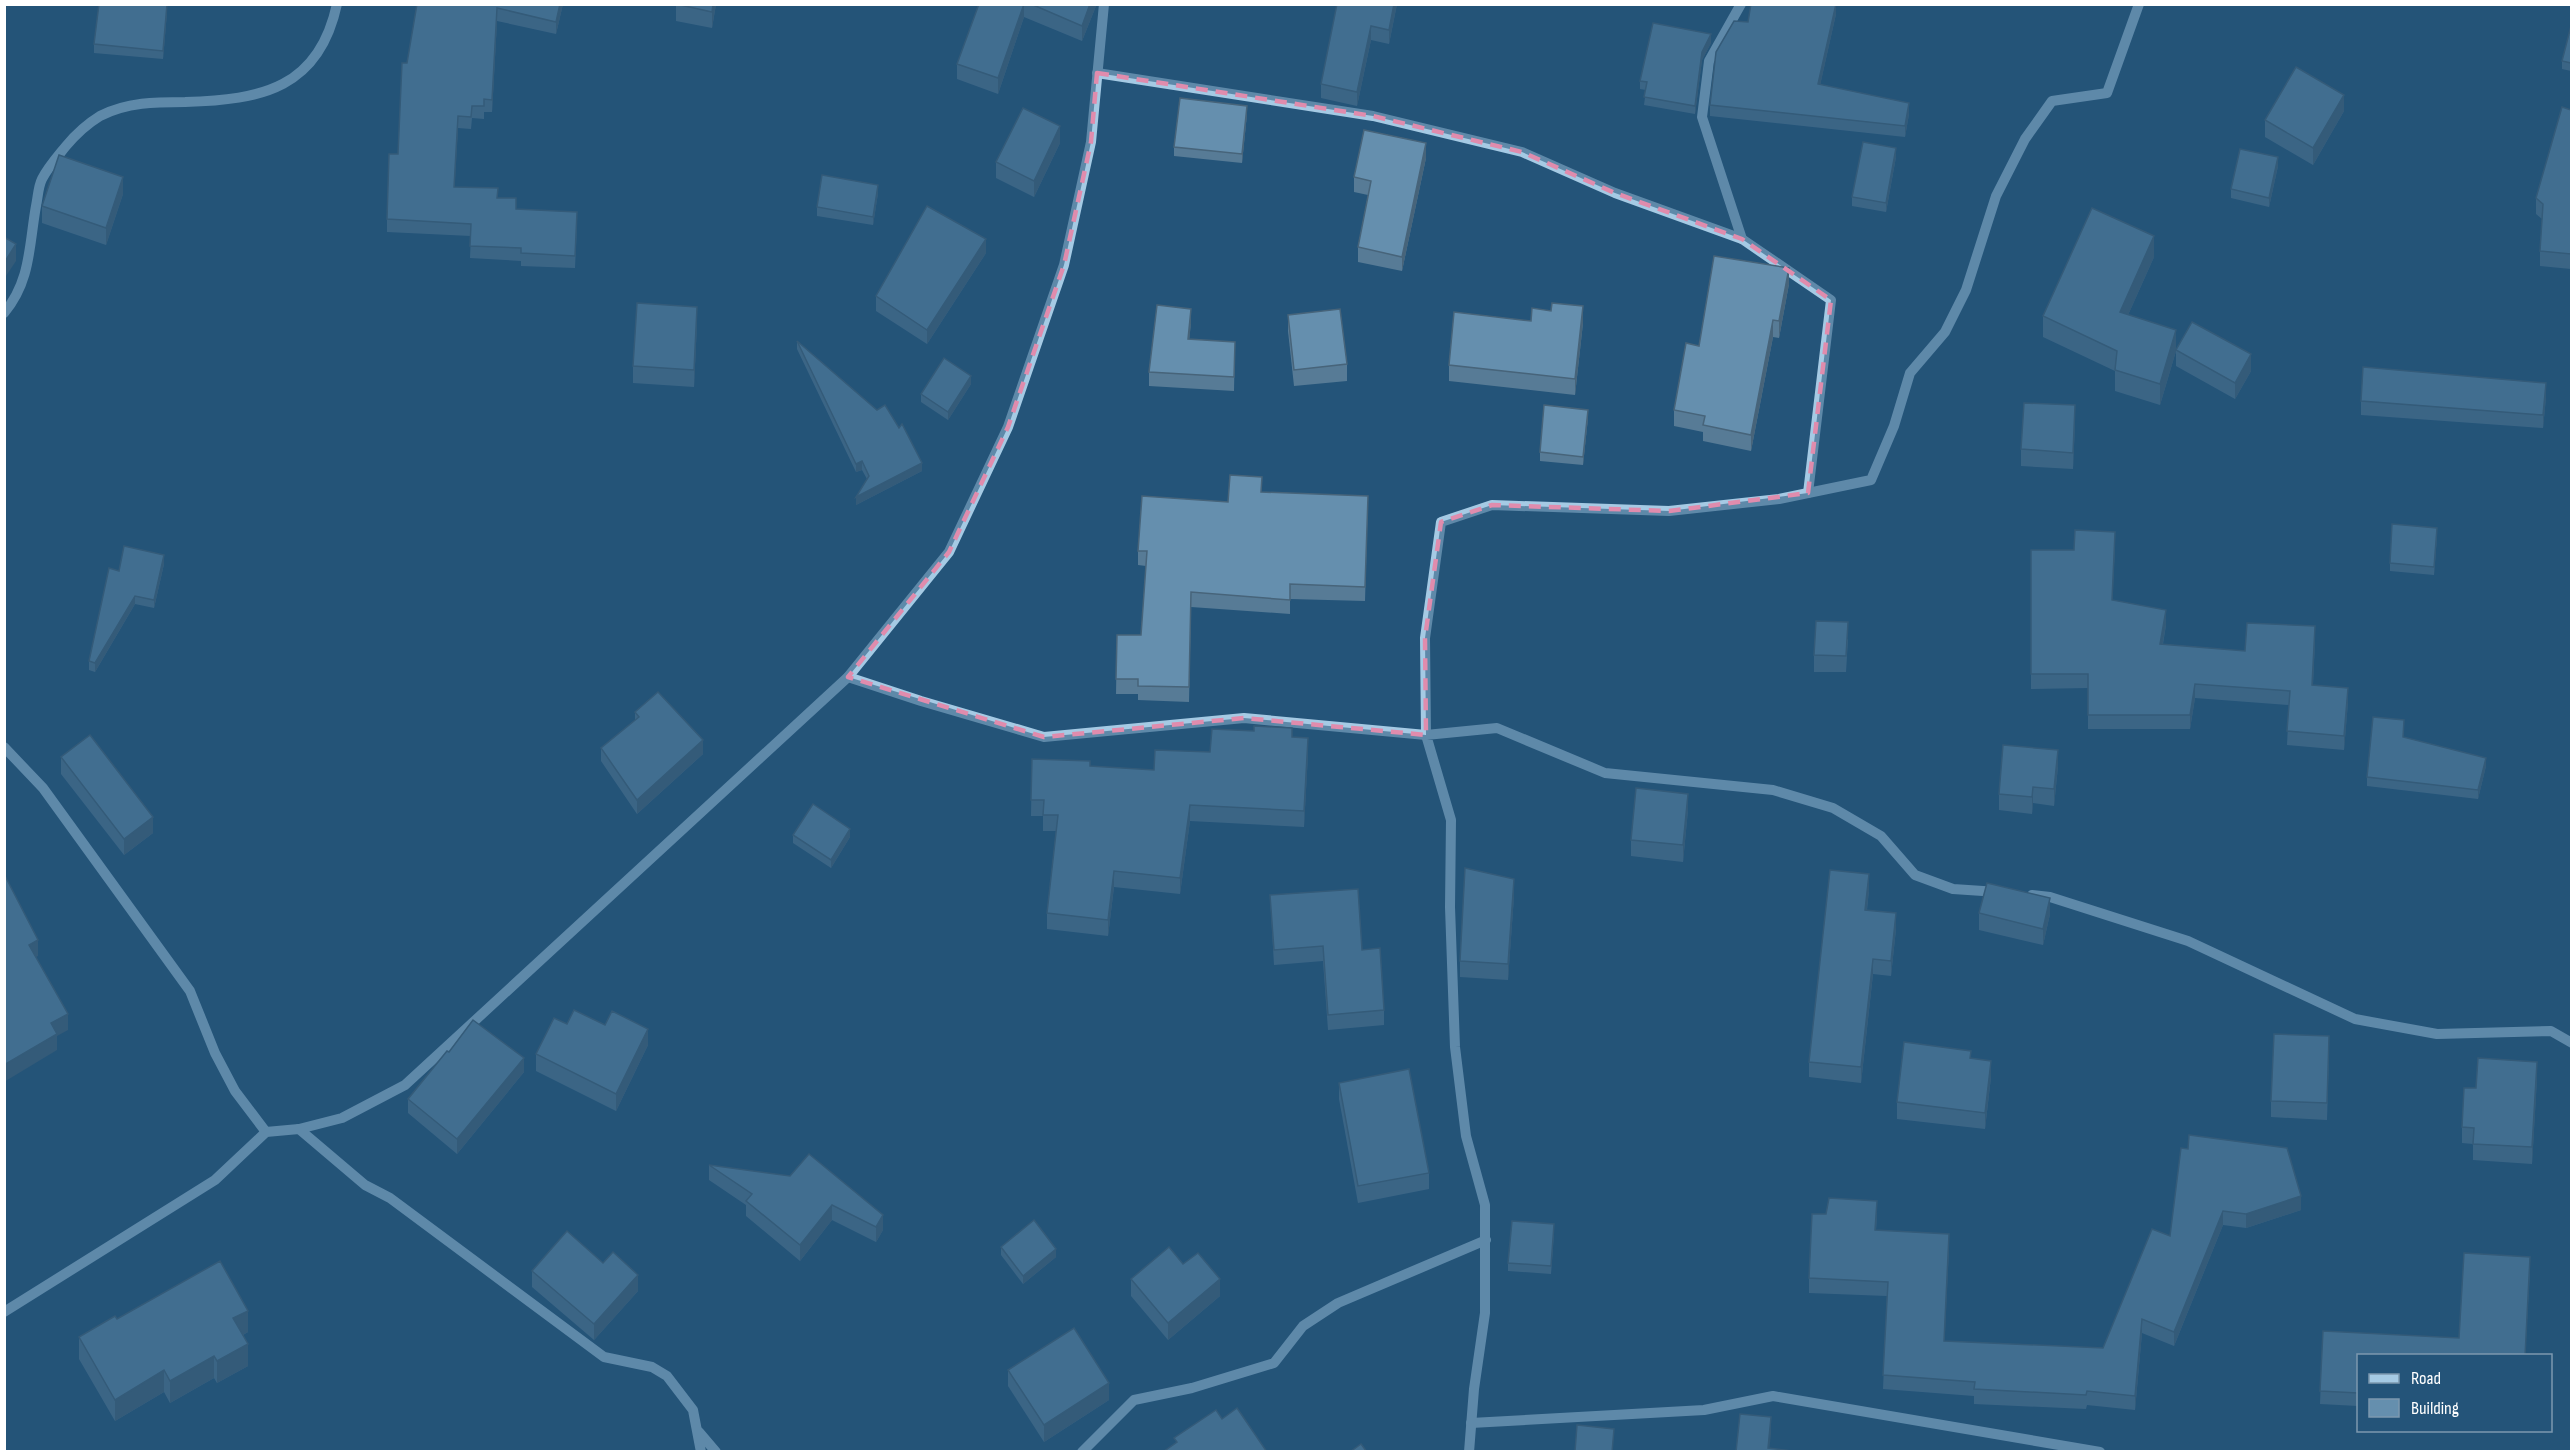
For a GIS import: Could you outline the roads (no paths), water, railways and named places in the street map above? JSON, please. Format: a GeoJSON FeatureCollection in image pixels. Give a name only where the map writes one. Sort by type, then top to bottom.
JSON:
{"type":"FeatureCollection","features":[{"type":"Feature","properties":{"kind":"street"},"geometry":{"type":"LineString","coordinates":[[4,313],[27,276],[41,180],[53,162],[85,126],[102,115],[135,105],[242,98],[278,88],[303,73],[321,51],[332,28],[337,4]]}},
{"type":"Feature","properties":{"kind":"street"},"geometry":{"type":"LineString","coordinates":[[4,1312],[215,1180],[266,1132],[299,1129],[342,1119],[405,1084],[848,677],[948,552],[1008,427],[1067,254],[1091,142],[1104,4]]}},
{"type":"Feature","properties":{"kind":"street"},"geometry":{"type":"LineString","coordinates":[[1742,4],[1710,62],[1702,117],[1742,238]]}},
{"type":"Feature","properties":{"kind":"street"},"geometry":{"type":"LineString","coordinates":[[1469,1452],[1485,1313],[1485,1205],[1466,1136],[1455,1047],[1450,907],[1451,820],[1426,735],[1425,638],[1440,522],[1492,505],[1669,512],[1808,493],[1871,480],[1894,426],[1910,373],[1945,332],[1966,290],[1996,196],[2025,139],[2052,102],[2107,93],[2139,4]]}},
{"type":"Feature","properties":{"kind":"street"},"geometry":{"type":"LineString","coordinates":[[1097,73],[1373,116],[1522,152],[1615,193],[1742,238],[1831,300],[1808,493]]}},
{"type":"Feature","properties":{"kind":"street"},"geometry":{"type":"LineString","coordinates":[[848,677],[1044,737],[1244,718],[1426,735],[1497,728],[1605,772],[1773,790],[1833,808],[1881,836],[1915,875],[1953,889],[2050,897],[2188,941],[2355,1019],[2436,1034],[2550,1031],[2571,1043]]}},
{"type":"Feature","properties":{"kind":"street"},"geometry":{"type":"LineString","coordinates":[[4,747],[43,788],[190,991],[215,1053],[235,1092],[266,1132]]}},
{"type":"Feature","properties":{"kind":"street"},"geometry":{"type":"LineString","coordinates":[[299,1129],[365,1185],[390,1198],[436,1231],[604,1357],[652,1367],[667,1376],[693,1410],[699,1432],[700,1452]]}},
{"type":"Feature","properties":{"kind":"street"},"geometry":{"type":"LineString","coordinates":[[1082,1452],[1134,1400],[1192,1388],[1274,1363],[1302,1326],[1338,1303],[1486,1240]]}},
{"type":"Feature","properties":{"kind":"street"},"geometry":{"type":"LineString","coordinates":[[1471,1424],[1704,1410],[1773,1396],[2100,1452]]}},
{"type":"Feature","properties":{"kind":"street"},"geometry":{"type":"LineString","coordinates":[[699,1432],[716,1452]]}}]}
